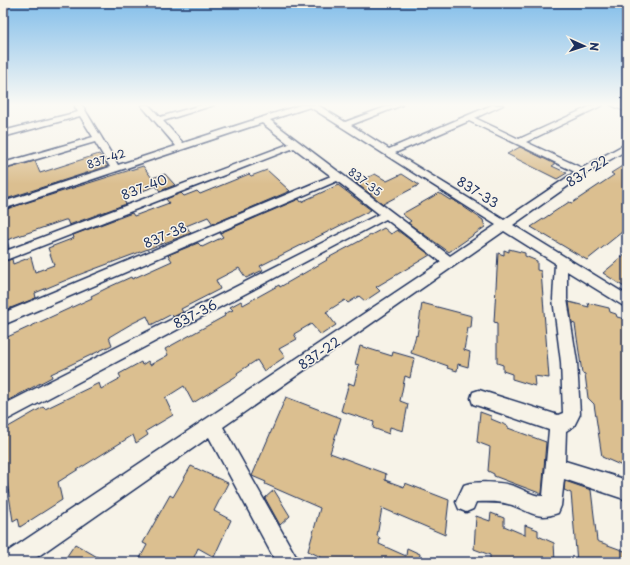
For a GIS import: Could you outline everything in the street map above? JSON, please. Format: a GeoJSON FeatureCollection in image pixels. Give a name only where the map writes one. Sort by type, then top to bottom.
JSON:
{"type":"FeatureCollection","features":[{"type":"Feature","properties":{"kind":"street"},"geometry":{"type":"LineString","coordinates":[[94,131],[116,169]]}},
{"type":"Feature","properties":{"kind":"street"},"geometry":{"type":"LineString","coordinates":[[168,131],[182,147]]}},
{"type":"Feature","properties":{"kind":"street","name":"837-42"},"geometry":{"type":"LineString","coordinates":[[3,206],[229,131]]}},
{"type":"Feature","properties":{"kind":"street","name":"837-35"},"geometry":{"type":"LineString","coordinates":[[279,131],[451,263]]}},
{"type":"Feature","properties":{"kind":"street","name":"837-33"},"geometry":{"type":"LineString","coordinates":[[355,131],[627,302]]}},
{"type":"Feature","properties":{"kind":"street"},"geometry":{"type":"LineString","coordinates":[[389,152],[438,131]]}},
{"type":"Feature","properties":{"kind":"street"},"geometry":{"type":"LineString","coordinates":[[497,131],[582,172]]}},
{"type":"Feature","properties":{"kind":"street"},"geometry":{"type":"LineString","coordinates":[[519,142],[542,131]]}},
{"type":"Feature","properties":{"kind":"street"},"geometry":{"type":"LineString","coordinates":[[3,166],[98,138]]}},
{"type":"Feature","properties":{"kind":"street","name":"837-40"},"geometry":{"type":"LineString","coordinates":[[3,257],[296,144]]}},
{"type":"Feature","properties":{"kind":"street","name":"837-22"},"geometry":{"type":"LineString","coordinates":[[12,562],[582,172],[627,146]]}},
{"type":"Feature","properties":{"kind":"street","name":"837-38"},"geometry":{"type":"LineString","coordinates":[[3,319],[338,176]]}},
{"type":"Feature","properties":{"kind":"street","name":"837-36"},"geometry":{"type":"LineString","coordinates":[[3,414],[388,214]]}},
{"type":"Feature","properties":{"kind":"street"},"geometry":{"type":"LineString","coordinates":[[479,398],[558,424],[564,424],[569,421],[572,414],[569,362],[560,299],[561,260]]}},
{"type":"Feature","properties":{"kind":"street"},"geometry":{"type":"LineString","coordinates":[[466,502],[470,492],[495,492],[509,494],[535,506],[551,506],[556,467],[558,424]]}},
{"type":"Feature","properties":{"kind":"street"},"geometry":{"type":"LineString","coordinates":[[212,425],[288,562]]}},
{"type":"Feature","properties":{"kind":"street"},"geometry":{"type":"LineString","coordinates":[[556,467],[627,490]]}},
{"type":"Feature","properties":{"kind":"building"},"geometry":{"type":"Polygon","coordinates":[[[520,147],[555,164],[552,166],[567,173],[557,179],[507,154],[520,147]]]}},
{"type":"Feature","properties":{"kind":"building"},"geometry":{"type":"Polygon","coordinates":[[[99,154],[108,166],[3,200],[3,170],[35,161],[40,173],[99,154]]]}},
{"type":"Feature","properties":{"kind":"building"},"geometry":{"type":"Polygon","coordinates":[[[627,163],[627,228],[587,260],[531,227],[569,202],[572,203],[614,175],[611,173],[627,163]]]}},
{"type":"Feature","properties":{"kind":"building"},"geometry":{"type":"Polygon","coordinates":[[[143,166],[152,178],[165,174],[175,185],[160,191],[156,186],[137,193],[123,199],[126,204],[69,225],[67,220],[65,220],[7,240],[9,248],[3,250],[3,210],[143,166]]]}},
{"type":"Feature","properties":{"kind":"building"},"geometry":{"type":"Polygon","coordinates":[[[267,170],[290,191],[213,224],[208,217],[186,226],[191,233],[81,274],[35,293],[36,298],[3,311],[3,262],[12,259],[13,264],[31,257],[35,272],[54,265],[48,248],[74,238],[73,235],[132,213],[134,216],[169,203],[166,199],[181,193],[184,196],[197,191],[200,194],[249,174],[251,176],[267,170]]]}},
{"type":"Feature","properties":{"kind":"building"},"geometry":{"type":"Polygon","coordinates":[[[375,174],[387,181],[402,174],[419,185],[383,204],[356,183],[375,174]]]}},
{"type":"Feature","properties":{"kind":"building"},"geometry":{"type":"Polygon","coordinates":[[[338,185],[371,210],[260,266],[263,270],[246,278],[239,268],[216,280],[220,289],[181,309],[183,312],[173,317],[172,314],[151,325],[147,316],[131,324],[109,337],[112,345],[51,374],[52,377],[3,403],[3,339],[92,298],[91,296],[109,287],[131,277],[132,279],[172,261],[168,255],[198,243],[202,247],[223,237],[220,233],[299,199],[301,202],[338,185]]]}},
{"type":"Feature","properties":{"kind":"building"},"geometry":{"type":"Polygon","coordinates":[[[439,193],[450,200],[452,199],[483,220],[485,227],[449,252],[408,223],[411,221],[402,214],[439,193]]]}},
{"type":"Feature","properties":{"kind":"building"},"geometry":{"type":"Polygon","coordinates":[[[384,228],[391,234],[397,230],[430,255],[376,287],[380,291],[365,301],[359,296],[348,303],[345,300],[326,312],[336,325],[321,335],[311,324],[294,334],[297,339],[279,349],[285,357],[264,371],[257,360],[237,373],[238,375],[193,403],[184,386],[165,398],[173,415],[146,431],[148,435],[136,443],[133,435],[58,482],[62,500],[20,527],[18,518],[13,521],[3,457],[3,430],[43,407],[45,409],[99,383],[101,389],[121,378],[119,374],[141,362],[142,365],[148,361],[150,365],[168,355],[165,349],[225,316],[224,314],[233,310],[230,307],[241,301],[243,305],[279,285],[280,287],[327,260],[326,259],[384,228]]]}},
{"type":"Feature","properties":{"kind":"building"},"geometry":{"type":"Polygon","coordinates":[[[509,249],[525,253],[525,256],[537,261],[537,270],[541,271],[549,378],[534,376],[535,386],[512,379],[512,374],[503,371],[503,365],[497,363],[497,323],[494,322],[498,253],[504,255],[504,250],[509,252],[509,249]]]}},
{"type":"Feature","properties":{"kind":"building"},"geometry":{"type":"Polygon","coordinates":[[[627,253],[627,289],[603,273],[627,253]]]}},
{"type":"Feature","properties":{"kind":"building"},"geometry":{"type":"Polygon","coordinates":[[[569,302],[589,307],[588,303],[609,308],[610,312],[616,314],[617,317],[625,319],[627,325],[627,468],[602,457],[594,404],[588,398],[585,374],[582,373],[575,324],[572,323],[569,302]]]}},
{"type":"Feature","properties":{"kind":"building"},"geometry":{"type":"Polygon","coordinates":[[[422,303],[472,316],[471,328],[468,328],[464,350],[470,352],[468,367],[458,364],[457,371],[447,368],[448,366],[411,353],[416,335],[417,336],[422,303]]]}},
{"type":"Feature","properties":{"kind":"building"},"geometry":{"type":"Polygon","coordinates":[[[360,346],[392,356],[393,352],[414,358],[410,378],[405,376],[400,401],[408,404],[403,431],[390,427],[389,434],[373,428],[374,422],[341,411],[349,383],[354,385],[359,365],[355,364],[360,346]]]}},
{"type":"Feature","properties":{"kind":"building"},"geometry":{"type":"Polygon","coordinates":[[[286,397],[341,418],[330,453],[386,474],[385,480],[404,487],[405,483],[449,500],[445,535],[382,508],[377,536],[380,538],[379,544],[406,556],[407,548],[420,554],[419,561],[421,562],[319,562],[321,557],[308,551],[320,508],[265,484],[266,482],[252,476],[286,397]]]}},
{"type":"Feature","properties":{"kind":"building"},"geometry":{"type":"Polygon","coordinates":[[[480,412],[491,416],[491,419],[508,426],[508,428],[546,442],[542,494],[494,476],[494,474],[488,471],[490,447],[477,442],[480,412]]]}},
{"type":"Feature","properties":{"kind":"building"},"geometry":{"type":"Polygon","coordinates":[[[191,466],[228,483],[214,511],[231,520],[214,557],[198,548],[192,562],[138,562],[147,545],[143,543],[170,495],[173,497],[191,466]]]}},
{"type":"Feature","properties":{"kind":"building"},"geometry":{"type":"Polygon","coordinates":[[[565,481],[591,490],[597,541],[627,552],[627,562],[577,562],[571,493],[564,490],[565,481]]]}},
{"type":"Feature","properties":{"kind":"building"},"geometry":{"type":"Polygon","coordinates":[[[274,490],[290,516],[280,525],[265,498],[274,490]]]}},
{"type":"Feature","properties":{"kind":"building"},"geometry":{"type":"Polygon","coordinates":[[[491,513],[504,518],[504,526],[525,535],[525,525],[538,530],[538,536],[554,543],[555,562],[490,562],[490,555],[474,549],[476,516],[490,521],[491,513]]]}},
{"type":"Feature","properties":{"kind":"building"},"geometry":{"type":"Polygon","coordinates":[[[75,544],[106,562],[63,562],[75,544]]]}}]}
